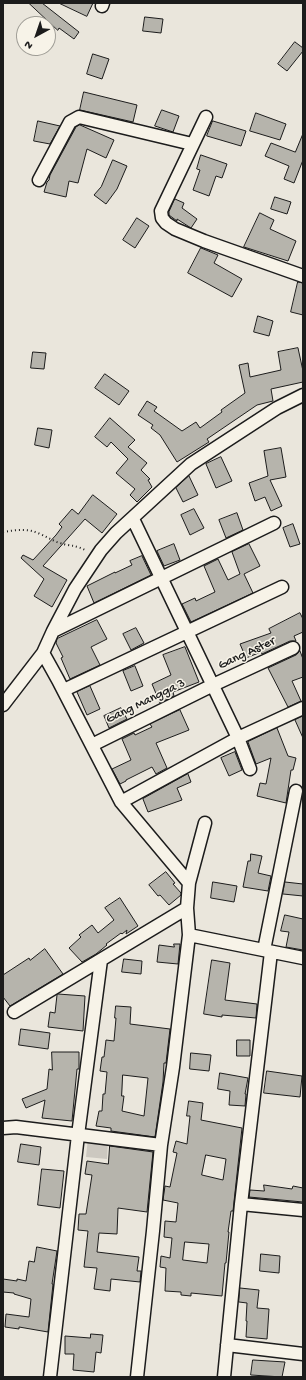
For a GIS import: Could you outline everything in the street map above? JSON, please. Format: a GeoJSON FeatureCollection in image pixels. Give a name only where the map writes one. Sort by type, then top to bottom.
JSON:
{"type":"FeatureCollection","features":[{"type":"Feature","properties":{"kind":"street"},"geometry":{"type":"LineString","coordinates":[[39,180],[70,122],[79,117],[192,144]]}},
{"type":"Feature","properties":{"kind":"street"},"geometry":{"type":"LineString","coordinates":[[206,117],[161,211],[162,218],[166,223],[175,229],[204,242],[303,276]]}},
{"type":"Feature","properties":{"kind":"street"},"geometry":{"type":"LineString","coordinates":[[3,704],[43,653],[75,590],[101,550],[116,533],[133,519],[191,464],[277,408],[303,396]]}},
{"type":"Feature","properties":{"kind":"street"},"geometry":{"type":"LineString","coordinates":[[133,519],[238,738],[250,769]]}},
{"type":"Feature","properties":{"kind":"street"},"geometry":{"type":"LineString","coordinates":[[53,631],[274,523]]}},
{"type":"Feature","properties":{"kind":"street"},"geometry":{"type":"LineString","coordinates":[[64,690],[282,587]]}},
{"type":"Feature","properties":{"kind":"street","name":"Gang Aster"},"geometry":{"type":"LineString","coordinates":[[213,685],[294,648]]}},
{"type":"Feature","properties":{"kind":"street"},"geometry":{"type":"LineString","coordinates":[[43,653],[64,690],[121,802],[189,883]]}},
{"type":"Feature","properties":{"kind":"street","name":"Gang Mangga 3"},"geometry":{"type":"LineString","coordinates":[[92,744],[213,685]]}},
{"type":"Feature","properties":{"kind":"street"},"geometry":{"type":"LineString","coordinates":[[121,802],[238,738],[303,708]]}},
{"type":"Feature","properties":{"kind":"street"},"geometry":{"type":"LineString","coordinates":[[224,1377],[267,951],[296,791]]}},
{"type":"Feature","properties":{"kind":"street"},"geometry":{"type":"LineString","coordinates":[[137,1377],[161,1145],[173,1067],[189,935],[187,908],[189,883],[205,823]]}},
{"type":"Feature","properties":{"kind":"street"},"geometry":{"type":"LineString","coordinates":[[14,1012],[187,908]]}},
{"type":"Feature","properties":{"kind":"street"},"geometry":{"type":"LineString","coordinates":[[189,935],[303,958]]}},
{"type":"Feature","properties":{"kind":"street"},"geometry":{"type":"LineString","coordinates":[[50,1377],[78,1135],[101,960]]}},
{"type":"Feature","properties":{"kind":"street"},"geometry":{"type":"LineString","coordinates":[[3,1128],[16,1128],[161,1145]]}},
{"type":"Feature","properties":{"kind":"street"},"geometry":{"type":"LineString","coordinates":[[241,1204],[303,1210]]}},
{"type":"Feature","properties":{"kind":"street"},"geometry":{"type":"LineString","coordinates":[[227,1345],[303,1354]]}},
{"type":"Feature","properties":{"kind":"path"},"geometry":{"type":"LineString","coordinates":[[3,532],[20,529],[35,531],[62,544],[78,546],[96,557]]}},
{"type":"Feature","properties":{"kind":"shaded area"},"geometry":{"type":"Polygon","coordinates":[[[88,1138],[108,1140],[107,1159],[86,1157],[88,1138]]]}},
{"type":"Feature","properties":{"kind":"building"},"geometry":{"type":"Polygon","coordinates":[[[29,3],[42,3],[79,32],[74,39],[59,28],[58,30],[56,28],[56,16],[43,16],[29,3]]]}},
{"type":"Feature","properties":{"kind":"building"},"geometry":{"type":"Polygon","coordinates":[[[59,3],[93,3],[87,16],[59,3]]]}},
{"type":"Feature","properties":{"kind":"building"},"geometry":{"type":"Polygon","coordinates":[[[145,17],[163,19],[161,33],[143,31],[145,17]]]}},
{"type":"Feature","properties":{"kind":"building"},"geometry":{"type":"Polygon","coordinates":[[[295,42],[303,48],[303,51],[287,71],[278,64],[295,42]]]}},
{"type":"Feature","properties":{"kind":"building"},"geometry":{"type":"Polygon","coordinates":[[[93,54],[109,59],[102,79],[87,74],[93,54]]]}},
{"type":"Feature","properties":{"kind":"building"},"geometry":{"type":"Polygon","coordinates":[[[84,92],[137,105],[133,122],[80,110],[84,92]]]}},
{"type":"Feature","properties":{"kind":"building"},"geometry":{"type":"Polygon","coordinates":[[[162,110],[179,116],[173,132],[155,126],[162,110]]]}},
{"type":"Feature","properties":{"kind":"building"},"geometry":{"type":"Polygon","coordinates":[[[256,113],[286,124],[280,140],[250,131],[256,113]]]}},
{"type":"Feature","properties":{"kind":"building"},"geometry":{"type":"Polygon","coordinates":[[[38,121],[60,126],[50,144],[34,141],[38,121]]]}},
{"type":"Feature","properties":{"kind":"building"},"geometry":{"type":"Polygon","coordinates":[[[213,121],[246,131],[241,146],[207,136],[213,121]]]}},
{"type":"Feature","properties":{"kind":"building"},"geometry":{"type":"Polygon","coordinates":[[[80,125],[114,140],[106,158],[87,149],[78,183],[69,181],[66,197],[44,192],[50,175],[76,127],[80,125]]]}},
{"type":"Feature","properties":{"kind":"building"},"geometry":{"type":"Polygon","coordinates":[[[303,134],[303,160],[294,183],[284,179],[289,166],[265,156],[271,143],[295,152],[303,134]]]}},
{"type":"Feature","properties":{"kind":"building"},"geometry":{"type":"Polygon","coordinates":[[[201,155],[227,164],[222,178],[216,176],[209,196],[193,190],[200,170],[197,169],[201,155]]]}},
{"type":"Feature","properties":{"kind":"building"},"geometry":{"type":"Polygon","coordinates":[[[113,160],[127,166],[117,189],[106,204],[94,195],[101,187],[113,160]]]}},
{"type":"Feature","properties":{"kind":"building"},"geometry":{"type":"Polygon","coordinates":[[[275,197],[291,202],[287,214],[271,209],[275,197]]]}},
{"type":"Feature","properties":{"kind":"building"},"geometry":{"type":"Polygon","coordinates":[[[175,199],[184,203],[182,208],[197,219],[191,228],[169,215],[175,199]]]}},
{"type":"Feature","properties":{"kind":"building"},"geometry":{"type":"Polygon","coordinates":[[[260,213],[274,220],[270,229],[296,241],[288,261],[244,247],[260,213]]]}},
{"type":"Feature","properties":{"kind":"building"},"geometry":{"type":"Polygon","coordinates":[[[137,218],[149,226],[135,248],[123,240],[137,218]]]}},
{"type":"Feature","properties":{"kind":"building"},"geometry":{"type":"Polygon","coordinates":[[[201,248],[218,255],[214,263],[242,279],[232,297],[188,273],[201,248]]]}},
{"type":"Feature","properties":{"kind":"building"},"geometry":{"type":"Polygon","coordinates":[[[298,282],[303,283],[303,315],[291,312],[298,282]]]}},
{"type":"Feature","properties":{"kind":"building"},"geometry":{"type":"Polygon","coordinates":[[[258,316],[273,321],[269,336],[254,332],[258,316]]]}},
{"type":"Feature","properties":{"kind":"building"},"geometry":{"type":"Polygon","coordinates":[[[298,348],[303,371],[303,382],[271,389],[273,401],[257,405],[207,439],[209,442],[177,462],[160,435],[151,428],[153,425],[138,415],[147,401],[157,407],[154,411],[182,431],[196,422],[200,428],[222,412],[221,410],[245,393],[239,365],[248,363],[250,377],[281,370],[278,352],[298,348]]]}},
{"type":"Feature","properties":{"kind":"building"},"geometry":{"type":"Polygon","coordinates":[[[33,352],[46,353],[44,369],[31,368],[33,352]]]}},
{"type":"Feature","properties":{"kind":"building"},"geometry":{"type":"Polygon","coordinates":[[[105,374],[129,391],[119,405],[95,388],[105,374]]]}},
{"type":"Feature","properties":{"kind":"building"},"geometry":{"type":"Polygon","coordinates":[[[110,418],[135,440],[128,447],[147,463],[141,470],[150,479],[148,480],[152,487],[137,502],[130,495],[135,489],[116,473],[128,459],[111,442],[107,447],[95,437],[110,418]]]}},
{"type":"Feature","properties":{"kind":"building"},"geometry":{"type":"Polygon","coordinates":[[[38,428],[52,430],[49,448],[35,445],[38,428]]]}},
{"type":"Feature","properties":{"kind":"building"},"geometry":{"type":"Polygon","coordinates":[[[281,448],[286,477],[270,480],[282,506],[271,511],[265,497],[255,501],[249,483],[268,476],[264,451],[281,448]]]}},
{"type":"Feature","properties":{"kind":"building"},"geometry":{"type":"Polygon","coordinates":[[[221,457],[232,481],[216,488],[206,464],[221,457]]]}},
{"type":"Feature","properties":{"kind":"building"},"geometry":{"type":"Polygon","coordinates":[[[189,476],[198,495],[183,502],[176,488],[189,476]]]}},
{"type":"Feature","properties":{"kind":"building"},"geometry":{"type":"Polygon","coordinates":[[[93,495],[117,514],[102,533],[85,519],[43,566],[67,580],[52,607],[34,596],[44,579],[21,558],[23,555],[33,560],[56,535],[62,527],[59,524],[72,509],[78,514],[93,495]]]}},
{"type":"Feature","properties":{"kind":"building"},"geometry":{"type":"Polygon","coordinates":[[[194,509],[204,528],[190,535],[181,515],[194,509]]]}},
{"type":"Feature","properties":{"kind":"building"},"geometry":{"type":"Polygon","coordinates":[[[237,513],[243,530],[226,538],[219,520],[237,513]]]}},
{"type":"Feature","properties":{"kind":"building"},"geometry":{"type":"Polygon","coordinates":[[[293,524],[300,544],[290,547],[283,528],[293,524]]]}},
{"type":"Feature","properties":{"kind":"building"},"geometry":{"type":"Polygon","coordinates":[[[174,544],[180,560],[164,566],[157,551],[174,544]]]}},
{"type":"Feature","properties":{"kind":"building"},"geometry":{"type":"Polygon","coordinates":[[[249,544],[260,566],[244,574],[253,593],[191,622],[182,604],[195,598],[196,601],[215,592],[204,566],[218,559],[228,580],[240,574],[232,552],[249,544]]]}},
{"type":"Feature","properties":{"kind":"building"},"geometry":{"type":"Polygon","coordinates":[[[142,556],[151,575],[94,603],[87,586],[132,565],[130,561],[142,556]]]}},
{"type":"Feature","properties":{"kind":"building"},"geometry":{"type":"Polygon","coordinates":[[[300,613],[303,619],[303,632],[294,636],[296,641],[290,641],[262,654],[261,652],[246,658],[240,644],[271,633],[269,629],[300,613]]]}},
{"type":"Feature","properties":{"kind":"building"},"geometry":{"type":"Polygon","coordinates":[[[97,620],[107,639],[91,647],[100,665],[70,679],[61,658],[63,657],[56,643],[57,639],[97,620]]]}},
{"type":"Feature","properties":{"kind":"building"},"geometry":{"type":"Polygon","coordinates":[[[136,628],[144,643],[131,650],[123,634],[136,628]]]}},
{"type":"Feature","properties":{"kind":"building"},"geometry":{"type":"Polygon","coordinates":[[[185,647],[199,682],[173,692],[174,696],[160,703],[152,684],[171,675],[163,655],[185,647]]]}},
{"type":"Feature","properties":{"kind":"building"},"geometry":{"type":"Polygon","coordinates":[[[300,651],[303,659],[303,677],[292,681],[301,701],[288,707],[268,668],[296,655],[300,651]]]}},
{"type":"Feature","properties":{"kind":"building"},"geometry":{"type":"Polygon","coordinates":[[[135,666],[143,686],[131,691],[123,671],[135,666]]]}},
{"type":"Feature","properties":{"kind":"building"},"geometry":{"type":"Polygon","coordinates":[[[90,686],[100,709],[87,715],[77,692],[90,686]]]}},
{"type":"Feature","properties":{"kind":"building"},"geometry":{"type":"Polygon","coordinates":[[[121,708],[127,719],[109,728],[104,716],[121,708]]]}},
{"type":"Feature","properties":{"kind":"building"},"geometry":{"type":"Polygon","coordinates":[[[180,710],[189,730],[156,743],[167,768],[156,774],[152,767],[120,784],[112,769],[131,760],[122,739],[152,727],[150,724],[180,710]]]}},
{"type":"Feature","properties":{"kind":"building"},"geometry":{"type":"Polygon","coordinates":[[[303,716],[303,738],[295,720],[303,716]]]}},
{"type":"Feature","properties":{"kind":"building"},"geometry":{"type":"Polygon","coordinates":[[[277,728],[288,756],[296,758],[293,770],[291,770],[286,803],[257,796],[260,783],[266,784],[271,758],[256,764],[248,742],[277,728]]]}},
{"type":"Feature","properties":{"kind":"building"},"geometry":{"type":"Polygon","coordinates":[[[235,752],[242,770],[229,776],[221,758],[235,752]]]}},
{"type":"Feature","properties":{"kind":"building"},"geometry":{"type":"Polygon","coordinates":[[[188,774],[191,782],[177,788],[182,800],[148,812],[143,799],[188,774]]]}},
{"type":"Feature","properties":{"kind":"building"},"geometry":{"type":"Polygon","coordinates":[[[251,854],[262,856],[258,873],[271,876],[268,891],[243,887],[248,861],[250,861],[251,854]]]}},
{"type":"Feature","properties":{"kind":"building"},"geometry":{"type":"Polygon","coordinates":[[[166,872],[175,883],[173,884],[181,893],[181,895],[169,905],[160,895],[158,896],[149,885],[166,872]]]}},
{"type":"Feature","properties":{"kind":"building"},"geometry":{"type":"Polygon","coordinates":[[[213,882],[237,886],[234,902],[211,898],[213,882]]]}},
{"type":"Feature","properties":{"kind":"building"},"geometry":{"type":"Polygon","coordinates":[[[285,882],[303,884],[303,896],[283,894],[285,882]]]}},
{"type":"Feature","properties":{"kind":"building"},"geometry":{"type":"Polygon","coordinates":[[[120,898],[138,926],[126,934],[127,930],[122,934],[121,933],[106,944],[107,945],[96,954],[82,962],[69,948],[81,937],[79,935],[92,925],[98,933],[114,920],[105,908],[120,898]]]}},
{"type":"Feature","properties":{"kind":"building"},"geometry":{"type":"Polygon","coordinates":[[[285,915],[303,919],[303,950],[286,947],[289,932],[281,931],[285,915]]]}},
{"type":"Feature","properties":{"kind":"building"},"geometry":{"type":"Polygon","coordinates":[[[174,944],[180,944],[178,964],[157,962],[159,945],[174,947],[174,944]]]}},
{"type":"Feature","properties":{"kind":"building"},"geometry":{"type":"Polygon","coordinates":[[[45,949],[63,974],[10,1006],[3,997],[3,975],[29,958],[30,960],[45,949]]]}},
{"type":"Feature","properties":{"kind":"building"},"geometry":{"type":"Polygon","coordinates":[[[124,959],[142,961],[141,974],[122,972],[124,959]]]}},
{"type":"Feature","properties":{"kind":"building"},"geometry":{"type":"Polygon","coordinates":[[[212,960],[230,963],[225,1000],[257,1004],[256,1018],[222,1015],[222,1017],[204,1014],[212,960]]]}},
{"type":"Feature","properties":{"kind":"building"},"geometry":{"type":"Polygon","coordinates":[[[58,994],[85,996],[83,1031],[48,1027],[50,1012],[55,1013],[58,994]]]}},
{"type":"Feature","properties":{"kind":"building"},"geometry":{"type":"Polygon","coordinates":[[[116,1006],[131,1007],[130,1024],[170,1029],[166,1063],[164,1063],[163,1082],[155,1137],[111,1131],[111,1128],[96,1126],[99,1111],[102,1111],[107,1072],[100,1071],[102,1057],[104,1057],[106,1040],[114,1041],[116,1006]],[[123,1075],[122,1096],[124,1096],[122,1111],[144,1116],[148,1078],[123,1075]]]}},
{"type":"Feature","properties":{"kind":"building"},"geometry":{"type":"Polygon","coordinates":[[[21,1029],[50,1033],[48,1049],[19,1045],[21,1029]]]}},
{"type":"Feature","properties":{"kind":"building"},"geometry":{"type":"Polygon","coordinates":[[[237,1040],[250,1040],[250,1056],[237,1056],[237,1040]]]}},
{"type":"Feature","properties":{"kind":"building"},"geometry":{"type":"Polygon","coordinates":[[[52,1052],[79,1052],[79,1069],[77,1069],[72,1121],[42,1118],[45,1100],[26,1108],[22,1099],[47,1089],[49,1069],[52,1070],[52,1052]]]}},
{"type":"Feature","properties":{"kind":"building"},"geometry":{"type":"Polygon","coordinates":[[[191,1053],[211,1055],[209,1071],[190,1069],[191,1053]]]}},
{"type":"Feature","properties":{"kind":"building"},"geometry":{"type":"Polygon","coordinates":[[[267,1071],[302,1076],[300,1097],[264,1093],[267,1071]]]}},
{"type":"Feature","properties":{"kind":"building"},"geometry":{"type":"Polygon","coordinates":[[[220,1073],[248,1078],[245,1094],[245,1106],[229,1105],[230,1091],[218,1089],[220,1073]]]}},
{"type":"Feature","properties":{"kind":"building"},"geometry":{"type":"Polygon","coordinates":[[[189,1101],[203,1103],[201,1120],[242,1128],[233,1211],[231,1211],[228,1232],[222,1296],[191,1293],[191,1296],[181,1295],[181,1292],[165,1291],[166,1268],[160,1267],[161,1256],[170,1258],[172,1238],[164,1237],[165,1221],[176,1222],[178,1203],[163,1200],[165,1186],[170,1187],[177,1153],[173,1152],[176,1141],[187,1144],[190,1116],[187,1116],[189,1101]],[[206,1155],[202,1175],[223,1180],[226,1159],[206,1155]],[[185,1242],[183,1260],[207,1263],[209,1244],[185,1242]]]}},
{"type":"Feature","properties":{"kind":"building"},"geometry":{"type":"Polygon","coordinates":[[[21,1144],[41,1147],[39,1165],[18,1162],[21,1144]]]}},
{"type":"Feature","properties":{"kind":"building"},"geometry":{"type":"Polygon","coordinates":[[[110,1146],[153,1152],[147,1212],[118,1208],[117,1234],[99,1233],[97,1252],[139,1257],[137,1271],[141,1271],[140,1282],[111,1279],[110,1291],[94,1289],[97,1268],[84,1267],[88,1231],[78,1230],[79,1214],[86,1214],[92,1175],[85,1174],[87,1161],[108,1164],[110,1146]]]}},
{"type":"Feature","properties":{"kind":"building"},"geometry":{"type":"Polygon","coordinates":[[[42,1169],[64,1171],[60,1208],[38,1205],[42,1169]]]}},
{"type":"Feature","properties":{"kind":"building"},"geometry":{"type":"Polygon","coordinates":[[[264,1185],[292,1189],[293,1186],[303,1188],[303,1202],[249,1197],[250,1190],[264,1191],[264,1185]]]}},
{"type":"Feature","properties":{"kind":"building"},"geometry":{"type":"Polygon","coordinates":[[[37,1247],[57,1251],[52,1284],[48,1332],[19,1327],[19,1329],[5,1327],[6,1314],[29,1317],[31,1299],[14,1293],[3,1292],[3,1279],[17,1281],[17,1279],[26,1281],[29,1261],[34,1262],[37,1247]]]}},
{"type":"Feature","properties":{"kind":"building"},"geometry":{"type":"Polygon","coordinates":[[[261,1254],[280,1256],[279,1273],[260,1271],[261,1254]]]}},
{"type":"Feature","properties":{"kind":"building"},"geometry":{"type":"Polygon","coordinates":[[[240,1288],[259,1290],[257,1308],[269,1309],[267,1339],[246,1337],[247,1303],[239,1302],[240,1288]]]}},
{"type":"Feature","properties":{"kind":"building"},"geometry":{"type":"Polygon","coordinates":[[[91,1334],[103,1335],[101,1353],[96,1352],[94,1372],[73,1370],[74,1354],[65,1354],[65,1336],[90,1338],[91,1334]]]}},
{"type":"Feature","properties":{"kind":"building"},"geometry":{"type":"Polygon","coordinates":[[[253,1360],[285,1362],[282,1377],[251,1375],[253,1360]]]}}]}
